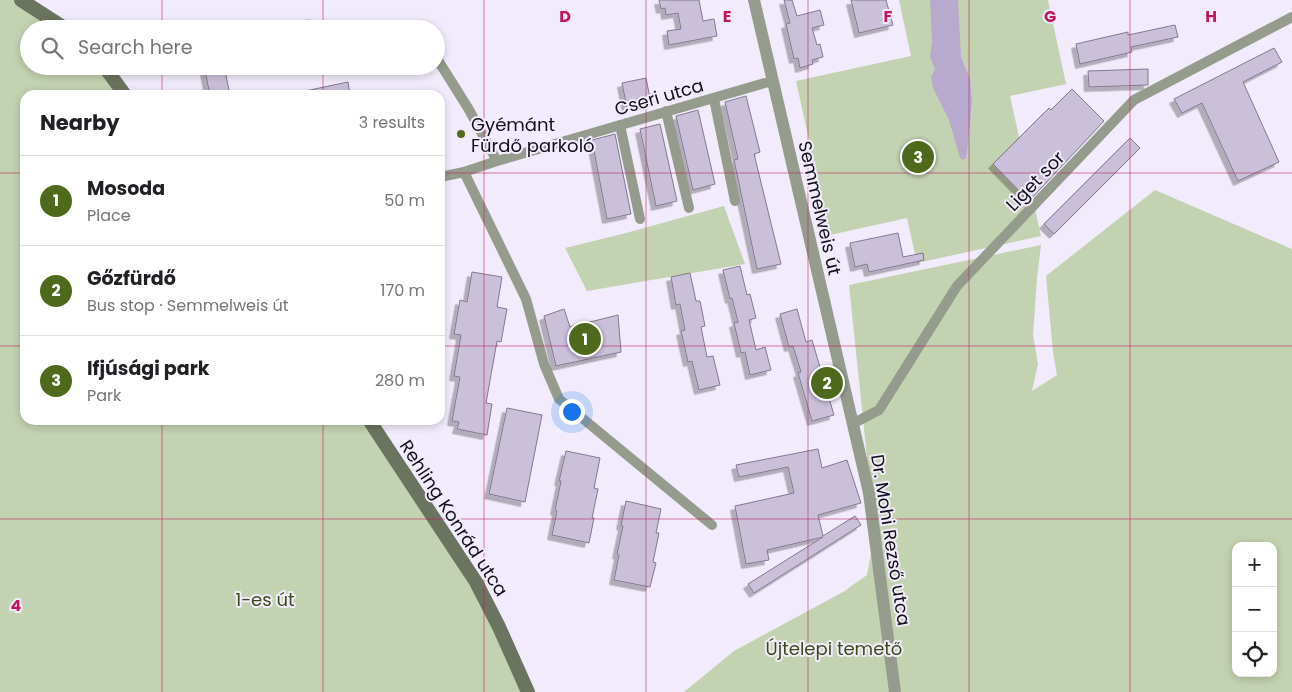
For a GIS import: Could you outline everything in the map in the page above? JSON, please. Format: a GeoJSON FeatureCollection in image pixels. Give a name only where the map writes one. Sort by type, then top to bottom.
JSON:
{"type":"FeatureCollection","features":[{"type":"Feature","properties":{"kind":"main road"},"geometry":{"type":"LineString","coordinates":[[20,0],[52,20]]}},
{"type":"Feature","properties":{"kind":"main road"},"geometry":{"type":"LineString","coordinates":[[111,75],[121,90]]}},
{"type":"Feature","properties":{"kind":"main road","name":"Rehling Konrád utca"},"geometry":{"type":"LineString","coordinates":[[372,425],[476,582],[500,627],[528,692]]}},
{"type":"Feature","properties":{"kind":"street","name":"Semmelweis út"},"geometry":{"type":"LineString","coordinates":[[754,0],[854,423]]}},
{"type":"Feature","properties":{"kind":"street","name":"Liget sor"},"geometry":{"type":"LineString","coordinates":[[854,423],[880,410],[957,286],[1134,100],[1292,18]]}},
{"type":"Feature","properties":{"kind":"street"},"geometry":{"type":"LineString","coordinates":[[445,71],[468,108],[497,161]]}},
{"type":"Feature","properties":{"kind":"street","name":"Cseri utca"},"geometry":{"type":"LineString","coordinates":[[445,175],[464,172],[772,81]]}},
{"type":"Feature","properties":{"kind":"street"},"geometry":{"type":"LineString","coordinates":[[714,99],[735,202]]}},
{"type":"Feature","properties":{"kind":"street"},"geometry":{"type":"LineString","coordinates":[[666,111],[689,208]]}},
{"type":"Feature","properties":{"kind":"street"},"geometry":{"type":"LineString","coordinates":[[620,125],[640,219]]}},
{"type":"Feature","properties":{"kind":"street"},"geometry":{"type":"LineString","coordinates":[[464,172],[526,299],[544,364],[559,400],[712,525]]}},
{"type":"Feature","properties":{"kind":"street","name":"Dr. Mohi Rezső utca"},"geometry":{"type":"LineString","coordinates":[[854,423],[869,493],[895,692]]}},
{"type":"Feature","properties":{"kind":"green space","name":"1-es út"},"geometry":{"type":"Polygon","coordinates":[[[0,0],[21,0],[52,20],[20,20],[20,75],[111,75],[121,90],[20,90],[20,425],[372,425],[476,582],[528,692],[0,692],[0,0]]]}},
{"type":"Feature","properties":{"kind":"green space"},"geometry":{"type":"Polygon","coordinates":[[[899,0],[1048,0],[1066,84],[1010,96],[1041,236],[917,263],[907,218],[830,235],[796,81],[911,56],[899,0]]]}},
{"type":"Feature","properties":{"kind":"green space","name":"Újtelepi temető"},"geometry":{"type":"Polygon","coordinates":[[[1155,190],[1292,249],[1292,692],[684,692],[734,651],[843,592],[867,575],[875,533],[849,285],[1041,245],[1033,335],[1038,364],[1032,391],[1057,375],[1046,276],[1155,190]]]}},
{"type":"Feature","properties":{"kind":"green space"},"geometry":{"type":"Polygon","coordinates":[[[724,206],[745,264],[587,291],[565,248],[626,233],[724,206]]]}},
{"type":"Feature","properties":{"kind":"shaded area"},"geometry":{"type":"Polygon","coordinates":[[[930,0],[958,0],[961,57],[970,79],[972,101],[967,153],[966,158],[963,160],[960,158],[949,120],[933,88],[931,77],[935,69],[930,57],[932,42],[930,0]]]}},
{"type":"Feature","properties":{"kind":"building"},"geometry":{"type":"Polygon","coordinates":[[[659,0],[699,0],[703,21],[714,19],[717,36],[669,45],[667,31],[681,29],[678,13],[666,15],[665,8],[661,9],[659,0]]]}},
{"type":"Feature","properties":{"kind":"building"},"geometry":{"type":"Polygon","coordinates":[[[784,0],[792,0],[797,16],[820,10],[824,25],[812,28],[817,45],[820,44],[823,57],[812,60],[813,64],[800,68],[798,58],[794,59],[786,24],[790,23],[784,0]]]}},
{"type":"Feature","properties":{"kind":"building"},"geometry":{"type":"Polygon","coordinates":[[[851,0],[886,0],[893,25],[859,33],[851,0]]]}},
{"type":"Feature","properties":{"kind":"building"},"geometry":{"type":"Polygon","coordinates":[[[1175,25],[1178,37],[1131,47],[1132,52],[1080,64],[1076,44],[1128,32],[1128,35],[1175,25]]]}},
{"type":"Feature","properties":{"kind":"building"},"geometry":{"type":"Polygon","coordinates":[[[1274,48],[1282,62],[1243,82],[1279,162],[1238,181],[1202,103],[1182,113],[1174,99],[1274,48]]]}},
{"type":"Feature","properties":{"kind":"building"},"geometry":{"type":"Polygon","coordinates":[[[1148,69],[1148,85],[1089,87],[1088,71],[1148,69]]]}},
{"type":"Feature","properties":{"kind":"building"},"geometry":{"type":"Polygon","coordinates":[[[206,75],[226,75],[229,90],[209,90],[206,75]]]}},
{"type":"Feature","properties":{"kind":"building"},"geometry":{"type":"Polygon","coordinates":[[[646,78],[651,103],[627,108],[622,83],[646,78]]]}},
{"type":"Feature","properties":{"kind":"building"},"geometry":{"type":"Polygon","coordinates":[[[348,82],[349,90],[310,90],[348,82]]]}},
{"type":"Feature","properties":{"kind":"building"},"geometry":{"type":"Polygon","coordinates":[[[1072,89],[1104,121],[1029,201],[993,164],[1049,108],[1051,110],[1072,89]]]}},
{"type":"Feature","properties":{"kind":"building"},"geometry":{"type":"Polygon","coordinates":[[[746,96],[760,152],[754,154],[781,264],[757,269],[734,160],[738,159],[725,102],[746,96]]]}},
{"type":"Feature","properties":{"kind":"building"},"geometry":{"type":"Polygon","coordinates":[[[698,110],[715,184],[693,190],[676,116],[698,110]]]}},
{"type":"Feature","properties":{"kind":"building"},"geometry":{"type":"Polygon","coordinates":[[[660,124],[677,201],[656,206],[640,129],[660,124]]]}},
{"type":"Feature","properties":{"kind":"building"},"geometry":{"type":"Polygon","coordinates":[[[615,134],[631,214],[607,219],[592,140],[615,134]]]}},
{"type":"Feature","properties":{"kind":"building"},"geometry":{"type":"Polygon","coordinates":[[[1130,138],[1140,148],[1054,234],[1044,224],[1130,138]]]}},
{"type":"Feature","properties":{"kind":"building"},"geometry":{"type":"Polygon","coordinates":[[[898,233],[903,257],[923,253],[924,260],[869,272],[867,264],[855,267],[850,243],[898,233]]]}},
{"type":"Feature","properties":{"kind":"building"},"geometry":{"type":"Polygon","coordinates":[[[740,266],[747,295],[750,294],[756,318],[749,320],[756,350],[765,347],[771,370],[750,375],[745,352],[741,353],[734,323],[738,322],[723,270],[740,266]]]}},
{"type":"Feature","properties":{"kind":"building"},"geometry":{"type":"Polygon","coordinates":[[[472,272],[502,277],[497,307],[507,309],[501,342],[497,341],[486,403],[492,404],[487,435],[457,429],[459,422],[452,421],[460,377],[454,376],[461,335],[454,334],[460,300],[467,302],[472,272]]]}},
{"type":"Feature","properties":{"kind":"building"},"geometry":{"type":"Polygon","coordinates":[[[690,273],[696,301],[700,301],[705,326],[701,327],[707,357],[713,356],[720,385],[699,390],[692,361],[688,362],[681,331],[685,330],[680,304],[676,305],[671,277],[690,273]]]}},
{"type":"Feature","properties":{"kind":"building"},"geometry":{"type":"Polygon","coordinates":[[[564,309],[570,327],[618,315],[621,352],[556,366],[544,316],[564,309]]]}},
{"type":"Feature","properties":{"kind":"building"},"geometry":{"type":"Polygon","coordinates":[[[797,309],[806,342],[812,340],[834,415],[812,421],[798,373],[801,372],[793,346],[789,347],[780,314],[797,309]]]}},
{"type":"Feature","properties":{"kind":"building"},"geometry":{"type":"Polygon","coordinates":[[[507,408],[542,415],[525,502],[489,494],[507,408]]]}},
{"type":"Feature","properties":{"kind":"building"},"geometry":{"type":"Polygon","coordinates":[[[818,449],[822,468],[847,460],[861,503],[818,515],[823,536],[855,516],[861,525],[754,593],[748,584],[823,537],[767,550],[769,560],[746,564],[735,506],[794,493],[788,467],[739,477],[736,465],[818,449]]]}},
{"type":"Feature","properties":{"kind":"building"},"geometry":{"type":"Polygon","coordinates":[[[566,451],[600,458],[594,488],[598,489],[589,543],[552,535],[561,481],[559,481],[566,451]]]}},
{"type":"Feature","properties":{"kind":"building"},"geometry":{"type":"Polygon","coordinates":[[[626,501],[661,509],[656,533],[659,533],[653,562],[656,563],[650,587],[614,580],[626,501]]]}},
{"type":"Feature","properties":{"kind":"place","name":"Gyémánt Fürdő parkoló"},"geometry":{"type":"Point","coordinates":[461,134]}},
{"type":"Feature","properties":{"kind":"place","name":"Ifjúsági park"},"geometry":{"type":"Point","coordinates":[918,157]}},
{"type":"Feature","properties":{"kind":"place","name":"Mosoda"},"geometry":{"type":"Point","coordinates":[585,339]}},
{"type":"Feature","properties":{"kind":"place","name":"Gőzfürdő"},"geometry":{"type":"Point","coordinates":[827,383]}}]}
